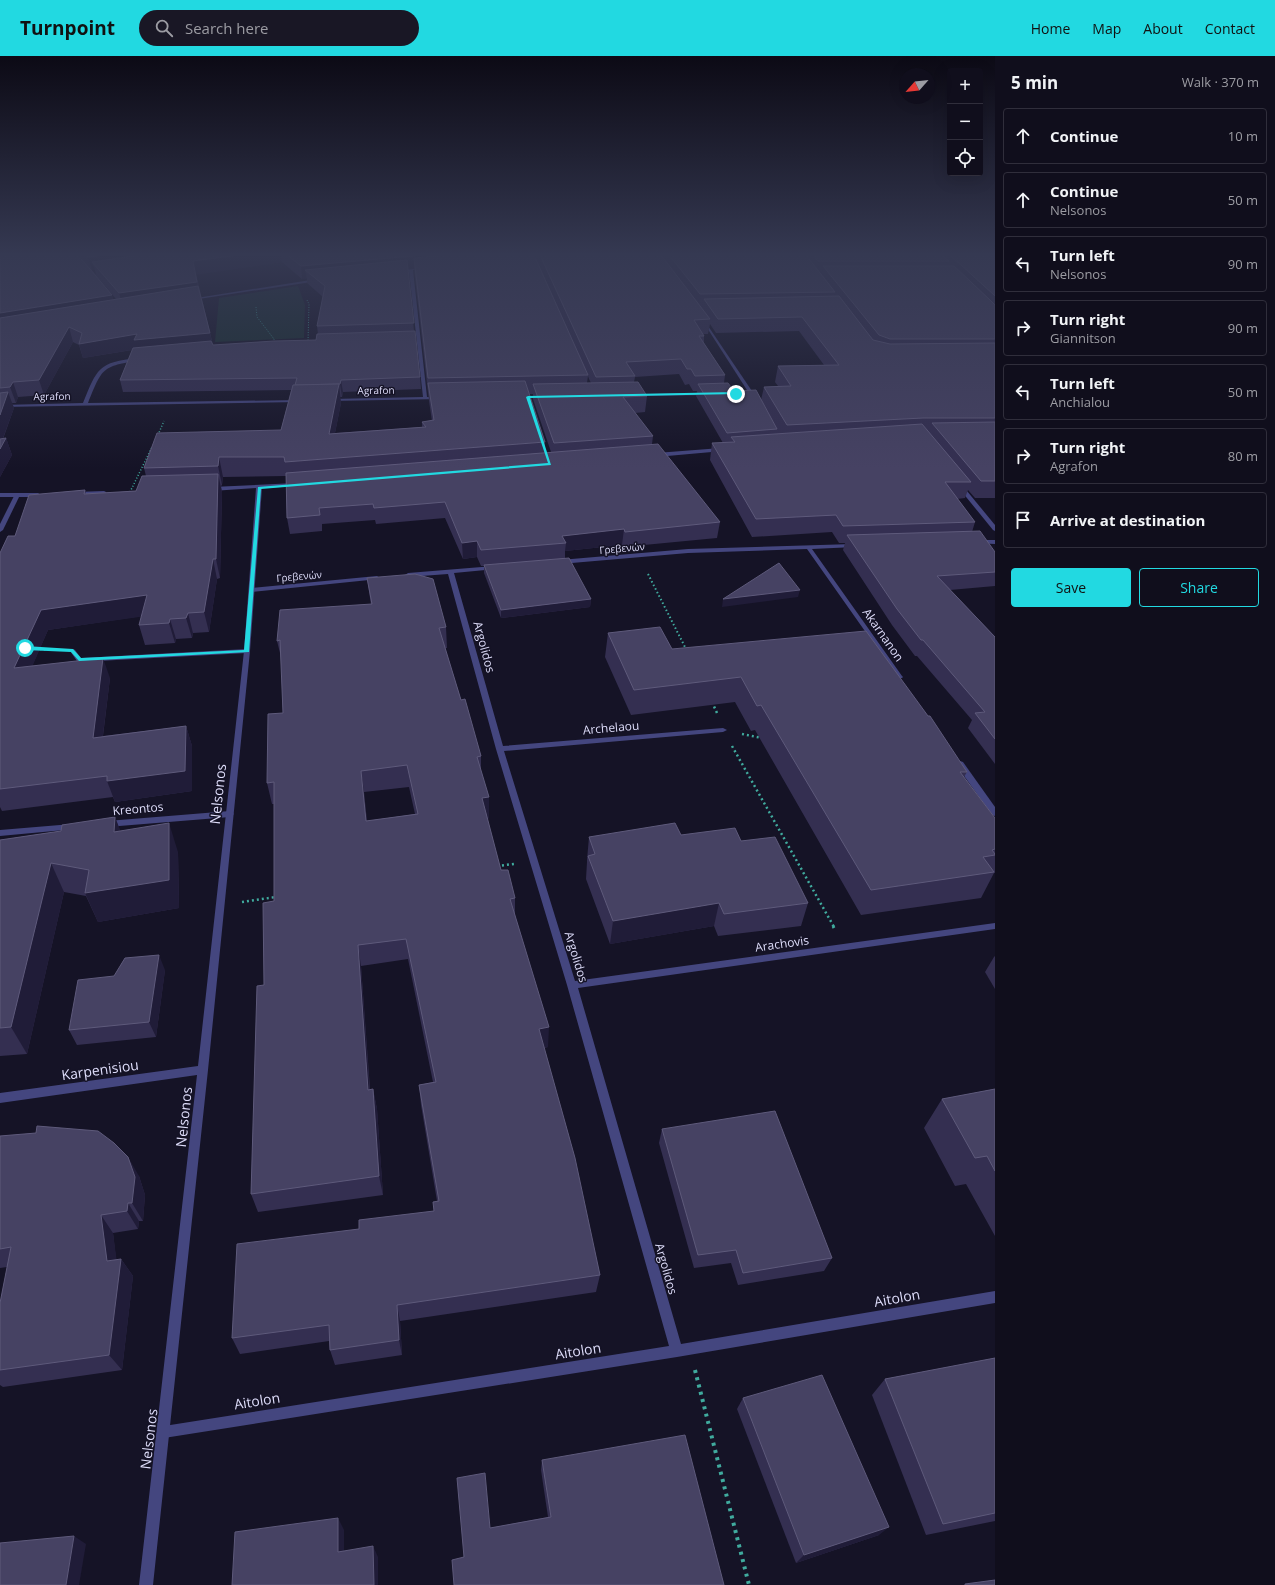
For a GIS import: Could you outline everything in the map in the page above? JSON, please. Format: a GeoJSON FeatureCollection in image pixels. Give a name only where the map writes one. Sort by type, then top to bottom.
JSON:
{"type":"FeatureCollection","features":[{"type":"Feature","properties":{"kind":"street"},"geometry":{"type":"LineString","coordinates":[[417,326],[425,398]]}},
{"type":"Feature","properties":{"kind":"street"},"geometry":{"type":"LineString","coordinates":[[708,326],[752,393],[760,408]]}},
{"type":"Feature","properties":{"kind":"street"},"geometry":{"type":"LineString","coordinates":[[412,340],[419,340]]}},
{"type":"Feature","properties":{"kind":"street"},"geometry":{"type":"LineString","coordinates":[[85,404],[99,373],[104,368],[122,361],[142,358]]}},
{"type":"Feature","properties":{"kind":"street"},"geometry":{"type":"LineString","coordinates":[[744,394],[752,393]]}},
{"type":"Feature","properties":{"kind":"street"},"geometry":{"type":"LineString","coordinates":[[630,395],[714,394]]}},
{"type":"Feature","properties":{"kind":"street","name":"Agrafon"},"geometry":{"type":"LineString","coordinates":[[323,400],[441,398]]}},
{"type":"Feature","properties":{"kind":"street","name":"Agrafon"},"geometry":{"type":"LineString","coordinates":[[0,406],[307,400]]}},
{"type":"Feature","properties":{"kind":"street"},"geometry":{"type":"LineString","coordinates":[[654,455],[725,449]]}},
{"type":"Feature","properties":{"kind":"street"},"geometry":{"type":"LineString","coordinates":[[956,481],[995,529]]}},
{"type":"Feature","properties":{"kind":"street"},"geometry":{"type":"LineString","coordinates":[[206,490],[306,484]]}},
{"type":"Feature","properties":{"kind":"street","name":"Nelsonos"},"geometry":{"type":"LineString","coordinates":[[146,1585],[164,1432],[247,651],[259,488]]}},
{"type":"Feature","properties":{"kind":"street"},"geometry":{"type":"LineString","coordinates":[[70,494],[130,492]]}},
{"type":"Feature","properties":{"kind":"street"},"geometry":{"type":"LineString","coordinates":[[0,495],[47,494]]}},
{"type":"Feature","properties":{"kind":"street"},"geometry":{"type":"LineString","coordinates":[[0,530],[17,495]]}},
{"type":"Feature","properties":{"kind":"street"},"geometry":{"type":"LineString","coordinates":[[969,542],[995,542]]}},
{"type":"Feature","properties":{"kind":"street","name":"Γρεβενών"},"geometry":{"type":"LineString","coordinates":[[553,563],[688,551],[862,546]]}},
{"type":"Feature","properties":{"kind":"street","name":"Akarnanon"},"geometry":{"type":"LineString","coordinates":[[808,547],[906,687]]}},
{"type":"Feature","properties":{"kind":"street"},"geometry":{"type":"LineString","coordinates":[[404,576],[498,567]]}},
{"type":"Feature","properties":{"kind":"street","name":"Argolidos"},"geometry":{"type":"LineString","coordinates":[[451,572],[500,749],[572,985],[677,1351]]}},
{"type":"Feature","properties":{"kind":"street","name":"Γρεβενών"},"geometry":{"type":"LineString","coordinates":[[252,590],[380,578]]}},
{"type":"Feature","properties":{"kind":"street"},"geometry":{"type":"LineString","coordinates":[[73,651],[79,660],[247,651]]}},
{"type":"Feature","properties":{"kind":"street","name":"Archelaou"},"geometry":{"type":"LineString","coordinates":[[500,749],[723,730]]}},
{"type":"Feature","properties":{"kind":"street"},"geometry":{"type":"LineString","coordinates":[[955,756],[995,813]]}},
{"type":"Feature","properties":{"kind":"street","name":"Kreontos"},"geometry":{"type":"LineString","coordinates":[[95,825],[230,814]]}},
{"type":"Feature","properties":{"kind":"street"},"geometry":{"type":"LineString","coordinates":[[0,833],[79,826]]}},
{"type":"Feature","properties":{"kind":"street","name":"Arachovis"},"geometry":{"type":"LineString","coordinates":[[572,985],[995,926]]}},
{"type":"Feature","properties":{"kind":"street","name":"Karpenisiou"},"geometry":{"type":"LineString","coordinates":[[0,1098],[203,1070]]}},
{"type":"Feature","properties":{"kind":"street","name":"Aitolon"},"geometry":{"type":"LineString","coordinates":[[164,1432],[677,1351],[995,1297]]}},
{"type":"Feature","properties":{"kind":"path"},"geometry":{"type":"LineString","coordinates":[[264,326],[274,339],[274,345]]}},
{"type":"Feature","properties":{"kind":"path"},"geometry":{"type":"LineString","coordinates":[[308,326],[308,343]]}},
{"type":"Feature","properties":{"kind":"path"},"geometry":{"type":"LineString","coordinates":[[157,437],[173,403]]}},
{"type":"Feature","properties":{"kind":"path"},"geometry":{"type":"LineString","coordinates":[[130,492],[153,444]]}},
{"type":"Feature","properties":{"kind":"path"},"geometry":{"type":"LineString","coordinates":[[639,555],[688,653]]}},
{"type":"Feature","properties":{"kind":"path"},"geometry":{"type":"LineString","coordinates":[[32,648],[73,651]]}},
{"type":"Feature","properties":{"kind":"path"},"geometry":{"type":"LineString","coordinates":[[709,695],[723,730],[844,947]]}},
{"type":"Feature","properties":{"kind":"path"},"geometry":{"type":"LineString","coordinates":[[723,730],[768,740]]}},
{"type":"Feature","properties":{"kind":"path"},"geometry":{"type":"LineString","coordinates":[[495,866],[534,861]]}},
{"type":"Feature","properties":{"kind":"path"},"geometry":{"type":"LineString","coordinates":[[220,904],[283,896]]}},
{"type":"Feature","properties":{"kind":"path"},"geometry":{"type":"LineString","coordinates":[[690,1348],[749,1585]]}},
{"type":"Feature","properties":{"kind":"green space"},"geometry":{"type":"Polygon","coordinates":[[[216,326],[304,326],[304,338],[215,342],[216,326]]]}},
{"type":"Feature","properties":{"kind":"building"},"geometry":{"type":"Polygon","coordinates":[[[0,326],[208,326],[210,333],[134,340],[137,334],[79,344],[82,333],[69,327],[39,380],[13,382],[10,387],[0,388],[0,326]]]}},
{"type":"Feature","properties":{"kind":"building"},"geometry":{"type":"Polygon","coordinates":[[[422,326],[566,326],[588,375],[428,378],[422,326]]]}},
{"type":"Feature","properties":{"kind":"building"},"geometry":{"type":"Polygon","coordinates":[[[573,326],[698,326],[704,336],[699,336],[725,375],[695,376],[691,369],[687,369],[681,359],[626,362],[635,376],[596,377],[573,326]]]}},
{"type":"Feature","properties":{"kind":"building"},"geometry":{"type":"Polygon","coordinates":[[[809,326],[862,326],[873,340],[890,344],[995,343],[995,418],[923,418],[787,425],[764,387],[791,386],[778,366],[839,365],[809,326]]]}},
{"type":"Feature","properties":{"kind":"building"},"geometry":{"type":"Polygon","coordinates":[[[872,326],[995,326],[995,339],[890,339],[879,335],[872,326]]]}},
{"type":"Feature","properties":{"kind":"building"},"geometry":{"type":"Polygon","coordinates":[[[415,331],[420,377],[341,380],[340,384],[295,385],[297,378],[120,380],[133,348],[211,341],[213,345],[316,340],[317,334],[415,331]]]}},
{"type":"Feature","properties":{"kind":"building"},"geometry":{"type":"Polygon","coordinates":[[[525,381],[545,442],[285,462],[284,457],[219,457],[218,466],[144,468],[157,433],[281,430],[293,385],[339,384],[329,434],[426,427],[422,422],[434,420],[428,383],[525,381]]]}},
{"type":"Feature","properties":{"kind":"building"},"geometry":{"type":"Polygon","coordinates":[[[638,382],[647,396],[623,397],[653,436],[554,443],[533,384],[638,382]]]}},
{"type":"Feature","properties":{"kind":"building"},"geometry":{"type":"Polygon","coordinates":[[[728,383],[734,391],[756,390],[777,429],[727,433],[698,384],[728,383]]]}},
{"type":"Feature","properties":{"kind":"building"},"geometry":{"type":"Polygon","coordinates":[[[8,392],[0,415],[0,393],[8,392]]]}},
{"type":"Feature","properties":{"kind":"building"},"geometry":{"type":"Polygon","coordinates":[[[995,422],[995,481],[981,481],[932,423],[995,422]]]}},
{"type":"Feature","properties":{"kind":"building"},"geometry":{"type":"Polygon","coordinates":[[[922,424],[971,482],[945,482],[975,522],[843,526],[836,515],[756,519],[712,443],[735,442],[731,437],[922,424]]]}},
{"type":"Feature","properties":{"kind":"building"},"geometry":{"type":"Polygon","coordinates":[[[6,438],[0,449],[0,439],[6,438]]]}},
{"type":"Feature","properties":{"kind":"building"},"geometry":{"type":"Polygon","coordinates":[[[658,444],[720,522],[625,532],[624,529],[562,536],[566,543],[481,550],[477,541],[462,543],[445,502],[374,508],[373,504],[319,508],[320,515],[287,518],[286,473],[658,444]]]}},
{"type":"Feature","properties":{"kind":"building"},"geometry":{"type":"Polygon","coordinates":[[[218,474],[216,559],[213,559],[204,612],[188,613],[186,618],[170,619],[169,623],[139,625],[147,595],[41,610],[14,668],[103,658],[93,738],[186,726],[185,771],[107,781],[107,776],[0,789],[0,553],[8,536],[15,536],[29,495],[85,490],[84,494],[136,491],[142,476],[218,474]]]}},
{"type":"Feature","properties":{"kind":"building"},"geometry":{"type":"Polygon","coordinates":[[[980,531],[995,552],[995,572],[937,576],[995,637],[995,739],[975,713],[985,712],[923,640],[921,640],[897,609],[847,535],[980,531]]]}},
{"type":"Feature","properties":{"kind":"building"},"geometry":{"type":"Polygon","coordinates":[[[569,558],[591,599],[501,610],[484,565],[569,558]]]}},
{"type":"Feature","properties":{"kind":"building"},"geometry":{"type":"Polygon","coordinates":[[[779,563],[800,590],[723,599],[779,563]]]}},
{"type":"Feature","properties":{"kind":"building"},"geometry":{"type":"Polygon","coordinates":[[[415,574],[433,579],[446,627],[439,628],[461,700],[465,699],[481,756],[477,757],[489,797],[482,798],[501,870],[508,870],[515,898],[510,899],[549,1027],[539,1029],[575,1158],[600,1275],[397,1305],[399,1340],[330,1350],[329,1325],[232,1338],[237,1244],[359,1229],[359,1220],[434,1211],[433,1202],[439,1201],[419,1085],[436,1082],[406,939],[358,945],[368,1090],[373,1089],[379,1176],[251,1194],[257,986],[264,985],[263,903],[274,901],[274,782],[267,783],[268,714],[283,713],[280,640],[277,641],[280,610],[372,604],[367,578],[415,574]],[[407,765],[361,771],[366,821],[418,814],[407,765]]]}},
{"type":"Feature","properties":{"kind":"building"},"geometry":{"type":"Polygon","coordinates":[[[660,627],[672,649],[866,631],[928,716],[930,716],[967,772],[960,772],[995,818],[995,849],[992,850],[995,855],[983,857],[994,872],[871,890],[761,705],[757,706],[741,677],[634,690],[608,633],[660,627]]]}},
{"type":"Feature","properties":{"kind":"building"},"geometry":{"type":"Polygon","coordinates":[[[115,817],[114,832],[169,823],[169,880],[85,893],[89,870],[51,863],[11,1027],[0,1028],[0,840],[61,831],[62,825],[115,817]]]}},
{"type":"Feature","properties":{"kind":"building"},"geometry":{"type":"Polygon","coordinates":[[[675,823],[681,835],[735,828],[741,841],[775,837],[808,903],[724,914],[719,903],[613,921],[588,856],[595,854],[589,837],[675,823]]]}},
{"type":"Feature","properties":{"kind":"building"},"geometry":{"type":"Polygon","coordinates":[[[159,955],[149,1022],[69,1030],[78,980],[114,976],[125,958],[159,955]]]}},
{"type":"Feature","properties":{"kind":"building"},"geometry":{"type":"Polygon","coordinates":[[[995,1089],[995,1171],[987,1156],[975,1158],[942,1099],[995,1089]]]}},
{"type":"Feature","properties":{"kind":"building"},"geometry":{"type":"Polygon","coordinates":[[[775,1111],[832,1258],[743,1273],[736,1250],[698,1255],[662,1129],[775,1111]]]}},
{"type":"Feature","properties":{"kind":"building"},"geometry":{"type":"Polygon","coordinates":[[[37,1126],[98,1131],[114,1143],[128,1157],[135,1177],[132,1203],[128,1203],[127,1211],[101,1215],[107,1261],[121,1259],[109,1355],[0,1370],[0,1303],[11,1247],[0,1249],[0,1136],[36,1133],[37,1126]]]}},
{"type":"Feature","properties":{"kind":"building"},"geometry":{"type":"Polygon","coordinates":[[[995,1358],[995,1513],[943,1524],[885,1379],[995,1358]]]}},
{"type":"Feature","properties":{"kind":"building"},"geometry":{"type":"Polygon","coordinates":[[[822,1375],[889,1527],[804,1555],[743,1398],[822,1375]]]}},
{"type":"Feature","properties":{"kind":"building"},"geometry":{"type":"Polygon","coordinates":[[[685,1435],[724,1585],[454,1585],[452,1560],[464,1557],[457,1478],[485,1473],[490,1528],[551,1517],[542,1460],[685,1435]]]}},
{"type":"Feature","properties":{"kind":"building"},"geometry":{"type":"Polygon","coordinates":[[[338,1518],[338,1552],[373,1546],[374,1585],[232,1585],[235,1532],[338,1518]]]}},
{"type":"Feature","properties":{"kind":"building"},"geometry":{"type":"Polygon","coordinates":[[[74,1536],[66,1585],[0,1585],[0,1543],[74,1536]]]}},
{"type":"Feature","properties":{"kind":"building"},"geometry":{"type":"Polygon","coordinates":[[[995,1580],[995,1585],[965,1585],[965,1584],[995,1580]]]}},
{"type":"Feature","properties":{"kind":"route"},"geometry":{"type":"LineString","coordinates":[[25,648],[73,651],[79,660],[247,651],[259,488],[550,464],[528,397],[736,394]]}}]}
